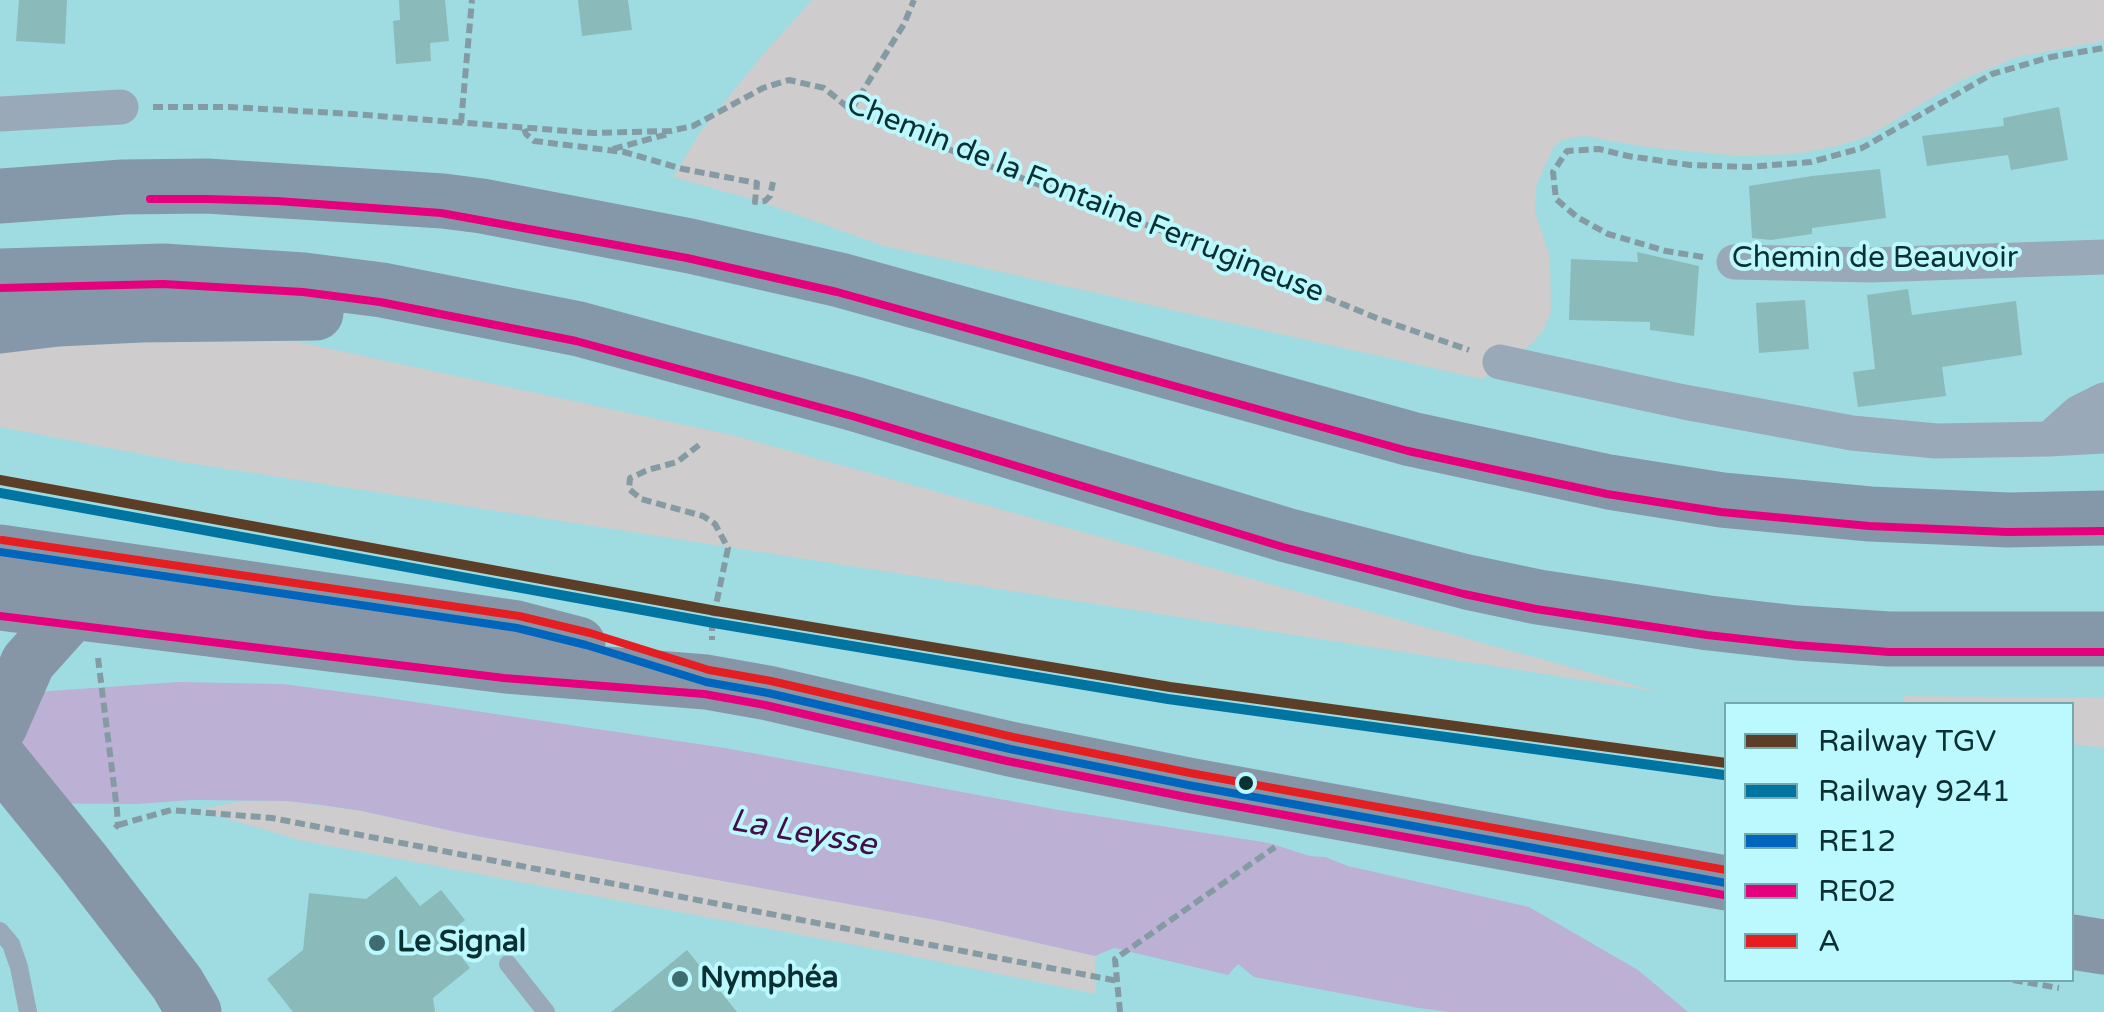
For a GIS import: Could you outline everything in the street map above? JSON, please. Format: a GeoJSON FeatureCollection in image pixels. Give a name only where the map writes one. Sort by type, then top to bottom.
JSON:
{"type":"FeatureCollection","features":[{"type":"Feature","properties":{"kind":"highway"},"geometry":{"type":"LineString","coordinates":[[0,158],[154,163],[344,183],[690,246],[840,280],[1411,439],[1608,482],[1722,500],[1870,514],[2008,520],[2104,518]]}},
{"type":"Feature","properties":{"kind":"highway"},"geometry":{"type":"LineString","coordinates":[[0,196],[123,187],[207,186],[442,200]]}},
{"type":"Feature","properties":{"kind":"highway"},"geometry":{"type":"LineString","coordinates":[[0,276],[163,270],[304,280],[400,294],[578,330],[856,404],[1286,535],[1538,597],[1797,633],[1889,639],[2104,639]]}},
{"type":"Feature","properties":{"kind":"highway"},"geometry":{"type":"LineString","coordinates":[[0,326],[141,315],[307,312],[439,317],[578,330]]}},
{"type":"Feature","properties":{"kind":"main road"},"geometry":{"type":"LineString","coordinates":[[0,552],[517,628],[586,645],[709,664],[768,693],[1010,749],[1724,883]]}},
{"type":"Feature","properties":{"kind":"main road"},"geometry":{"type":"LineString","coordinates":[[0,604],[506,666],[709,664]]}},
{"type":"Feature","properties":{"kind":"main road"},"geometry":{"type":"LineString","coordinates":[[72,613],[28,662],[4,746],[92,833],[196,1002]]}},
{"type":"Feature","properties":{"kind":"main road"},"geometry":{"type":"LineString","coordinates":[[2074,942],[2104,947]]}},
{"type":"Feature","properties":{"kind":"street"},"geometry":{"type":"LineString","coordinates":[[0,114],[121,108]]}},
{"type":"Feature","properties":{"kind":"street","name":"Chemin de Beauvoir"},"geometry":{"type":"LineString","coordinates":[[1734,262],[1871,265],[2104,257]]}},
{"type":"Feature","properties":{"kind":"street"},"geometry":{"type":"LineString","coordinates":[[1500,362],[1684,402],[1852,432],[1936,441],[2104,436]]}},
{"type":"Feature","properties":{"kind":"street"},"geometry":{"type":"LineString","coordinates":[[2049,439],[2078,413],[2104,400]]}},
{"type":"Feature","properties":{"kind":"lane"},"geometry":{"type":"LineString","coordinates":[[0,931],[11,944],[28,1012]]}},
{"type":"Feature","properties":{"kind":"lane"},"geometry":{"type":"LineString","coordinates":[[508,964],[546,1012]]}},
{"type":"Feature","properties":{"kind":"path"},"geometry":{"type":"LineString","coordinates":[[461,123],[472,0]]}},
{"type":"Feature","properties":{"kind":"path"},"geometry":{"type":"LineString","coordinates":[[851,110],[904,24],[914,0]]}},
{"type":"Feature","properties":{"kind":"path","name":"Chemin de Beauvoir"},"geometry":{"type":"LineString","coordinates":[[1734,262],[1666,250],[1608,234],[1577,217],[1556,199],[1553,172],[1567,151],[1599,148],[1628,156],[1748,168],[1811,162],[1862,148],[1992,74],[2051,57],[2104,48]]}},
{"type":"Feature","properties":{"kind":"path","name":"Chemin de la Fontaine Ferrugineuse"},"geometry":{"type":"LineString","coordinates":[[121,108],[230,107],[593,133],[670,132],[693,126],[762,88],[789,80],[824,88],[851,110],[995,168],[1379,319],[1500,362]]}},
{"type":"Feature","properties":{"kind":"path"},"geometry":{"type":"LineString","coordinates":[[610,150],[693,126]]}},
{"type":"Feature","properties":{"kind":"path"},"geometry":{"type":"LineString","coordinates":[[524,129],[534,141],[610,150],[758,183],[755,202],[770,196],[772,182]]}},
{"type":"Feature","properties":{"kind":"path"},"geometry":{"type":"LineString","coordinates":[[699,445],[678,462],[630,478],[629,489],[656,505],[703,516],[715,524],[728,548],[712,624],[709,664]]}},
{"type":"Feature","properties":{"kind":"path"},"geometry":{"type":"LineString","coordinates":[[98,661],[116,810]]}},
{"type":"Feature","properties":{"kind":"path"},"geometry":{"type":"LineString","coordinates":[[92,833],[170,810],[272,818],[1118,981]]}},
{"type":"Feature","properties":{"kind":"path"},"geometry":{"type":"LineString","coordinates":[[1120,1012],[1115,959],[1282,842]]}},
{"type":"Feature","properties":{"kind":"path"},"geometry":{"type":"LineString","coordinates":[[2024,982],[2034,984]]}},
{"type":"Feature","properties":{"kind":"shaded area"},"geometry":{"type":"Polygon","coordinates":[[[812,0],[2104,0],[2104,41],[2017,57],[1960,81],[1867,137],[1795,154],[1739,156],[1584,136],[1562,140],[1553,148],[1536,186],[1535,212],[1550,257],[1551,311],[1534,342],[1482,379],[884,246],[758,201],[673,177],[699,134],[812,0]]]}},
{"type":"Feature","properties":{"kind":"shaded area"},"geometry":{"type":"Polygon","coordinates":[[[225,337],[298,342],[732,435],[1660,692],[182,462],[0,427],[0,344],[225,337]]]}},
{"type":"Feature","properties":{"kind":"shaded area"},"geometry":{"type":"Polygon","coordinates":[[[1904,696],[2104,698],[2104,748],[2074,744],[2074,702],[1904,702],[1904,696]]]}},
{"type":"Feature","properties":{"kind":"shaded area"},"geometry":{"type":"Polygon","coordinates":[[[244,801],[287,801],[362,811],[466,834],[941,921],[1095,956],[1096,994],[303,841],[197,810],[244,801]]]}},
{"type":"Feature","properties":{"kind":"water","name":"La Leysse"},"geometry":{"type":"Polygon","coordinates":[[[178,682],[283,684],[381,697],[725,748],[1059,810],[1269,843],[1348,866],[1529,907],[1638,970],[1688,1012],[1449,1012],[1419,1008],[1254,977],[1238,964],[1228,975],[1114,948],[1095,956],[941,921],[322,805],[193,800],[137,804],[0,803],[0,699],[50,691],[178,682]]]}},
{"type":"Feature","properties":{"kind":"building"},"geometry":{"type":"Polygon","coordinates":[[[19,0],[67,0],[65,44],[16,41],[19,0]]]}},
{"type":"Feature","properties":{"kind":"building"},"geometry":{"type":"Polygon","coordinates":[[[399,0],[445,0],[449,41],[430,43],[431,61],[396,64],[393,21],[400,20],[399,0]]]}},
{"type":"Feature","properties":{"kind":"building"},"geometry":{"type":"Polygon","coordinates":[[[578,0],[628,0],[632,30],[582,36],[578,0]]]}},
{"type":"Feature","properties":{"kind":"building"},"geometry":{"type":"Polygon","coordinates":[[[2059,107],[2068,160],[2011,170],[2008,155],[1927,166],[1922,136],[2004,126],[2003,118],[2059,107]]]}},
{"type":"Feature","properties":{"kind":"building"},"geometry":{"type":"Polygon","coordinates":[[[1880,169],[1886,218],[1812,228],[1812,234],[1771,240],[1752,238],[1749,186],[1880,169]]]}},
{"type":"Feature","properties":{"kind":"building"},"geometry":{"type":"Polygon","coordinates":[[[1637,252],[1699,266],[1694,336],[1650,330],[1650,322],[1569,320],[1571,259],[1638,262],[1637,252]]]}},
{"type":"Feature","properties":{"kind":"building"},"geometry":{"type":"Polygon","coordinates":[[[1908,289],[1912,315],[2016,301],[2022,355],[1942,367],[1946,396],[1858,407],[1853,372],[1875,369],[1867,295],[1908,289]]]}},
{"type":"Feature","properties":{"kind":"building"},"geometry":{"type":"Polygon","coordinates":[[[1805,300],[1809,349],[1759,353],[1756,303],[1805,300]]]}},
{"type":"Feature","properties":{"kind":"building","name":"Le Signal"},"geometry":{"type":"Polygon","coordinates":[[[396,876],[420,906],[441,890],[465,920],[445,936],[470,968],[433,998],[435,1012],[293,1012],[267,979],[303,950],[309,893],[366,899],[396,876]]]}},
{"type":"Feature","properties":{"kind":"building","name":"Nymphéa"},"geometry":{"type":"Polygon","coordinates":[[[687,950],[737,1012],[611,1012],[641,988],[687,950]]]}},
{"type":"Feature","properties":{"kind":"rail line","name":"TGV"},"geometry":{"type":"LineString","coordinates":[[0,480],[716,611],[1170,687],[1724,763]]}},
{"type":"Feature","properties":{"kind":"rail line","name":"9241"},"geometry":{"type":"LineString","coordinates":[[0,493],[714,623],[1168,699],[1724,775]]}},
{"type":"Feature","properties":{"kind":"transit line","name":"RE02"},"geometry":{"type":"LineString","coordinates":[[150,199],[277,201],[441,213],[687,258],[837,292],[1408,451],[1607,494],[1721,512],[1869,526],[2007,532],[2104,531]]}},
{"type":"Feature","properties":{"kind":"transit line","name":"RE02"},"geometry":{"type":"LineString","coordinates":[[0,288],[163,284],[303,292],[380,302],[576,341],[852,416],[1283,547],[1536,609],[1796,645],[1889,652],[2104,652]]}},
{"type":"Feature","properties":{"kind":"transit line","name":"A"},"geometry":{"type":"LineString","coordinates":[[2,540],[519,616],[590,633],[709,670],[1013,737],[1724,870]]}},
{"type":"Feature","properties":{"kind":"transit line","name":"RE12"},"geometry":{"type":"LineString","coordinates":[[0,552],[517,628],[706,682],[1010,749],[1724,883]]}},
{"type":"Feature","properties":{"kind":"transit line","name":"RE02"},"geometry":{"type":"LineString","coordinates":[[0,616],[504,678],[704,694],[1186,797],[1724,895]]}},
{"type":"Feature","properties":{"kind":"place","name":"Le Signal"},"geometry":{"type":"Point","coordinates":[377,943]}},
{"type":"Feature","properties":{"kind":"place","name":"Nymphéa"},"geometry":{"type":"Point","coordinates":[680,979]}}]}
